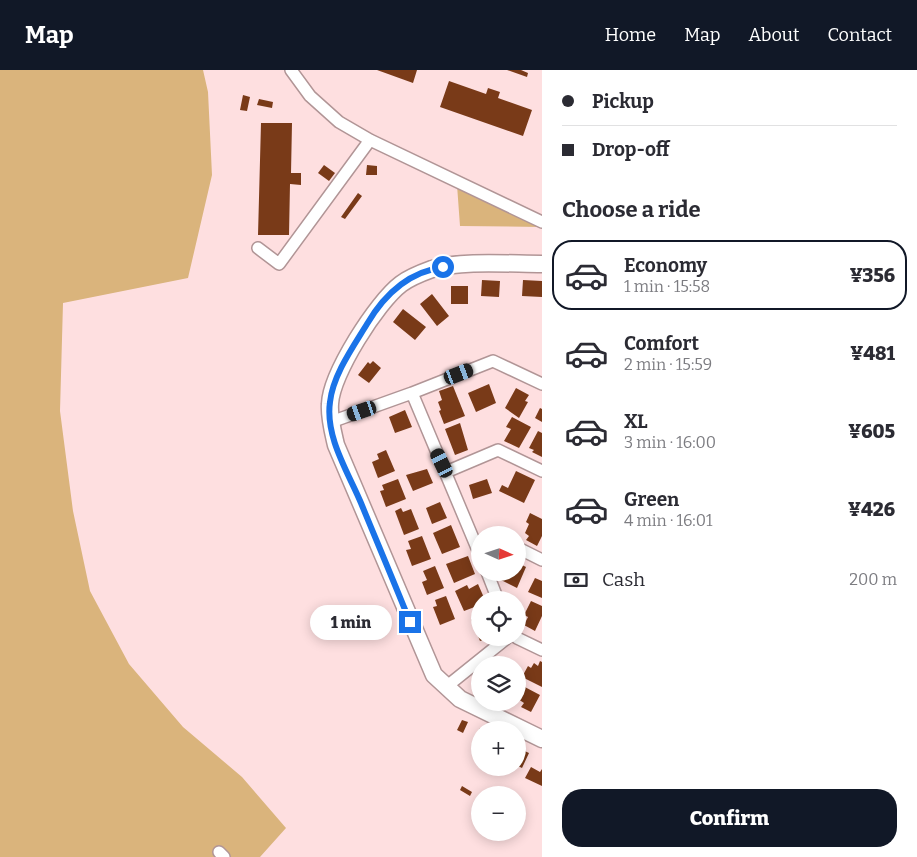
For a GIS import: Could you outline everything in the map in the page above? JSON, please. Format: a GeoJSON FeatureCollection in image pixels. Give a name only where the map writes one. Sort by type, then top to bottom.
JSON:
{"type":"FeatureCollection","features":[{"type":"Feature","properties":{"kind":"street"},"geometry":{"type":"LineString","coordinates":[[291,70],[310,96],[338,122],[370,140],[542,222]]}},
{"type":"Feature","properties":{"kind":"street"},"geometry":{"type":"LineString","coordinates":[[258,248],[279,264],[370,140]]}},
{"type":"Feature","properties":{"kind":"street"},"geometry":{"type":"LineString","coordinates":[[542,264],[443,267],[422,273],[400,285],[370,319],[337,378],[330,402],[331,422],[336,445],[424,656],[434,675],[460,699],[542,739]]}},
{"type":"Feature","properties":{"kind":"street"},"geometry":{"type":"LineString","coordinates":[[331,422],[412,393],[492,361],[542,384]]}},
{"type":"Feature","properties":{"kind":"street"},"geometry":{"type":"LineString","coordinates":[[412,393],[471,530]]}},
{"type":"Feature","properties":{"kind":"street"},"geometry":{"type":"LineString","coordinates":[[446,472],[498,450],[542,471]]}},
{"type":"Feature","properties":{"kind":"street"},"geometry":{"type":"LineString","coordinates":[[526,552],[542,560]]}},
{"type":"Feature","properties":{"kind":"street"},"geometry":{"type":"LineString","coordinates":[[526,642],[542,650]]}},
{"type":"Feature","properties":{"kind":"street"},"geometry":{"type":"LineString","coordinates":[[446,687],[497,646]]}},
{"type":"Feature","properties":{"kind":"shaded area"},"geometry":{"type":"Polygon","coordinates":[[[0,70],[203,70],[208,92],[212,175],[188,278],[63,303],[60,411],[73,511],[90,591],[129,664],[183,727],[242,777],[286,828],[260,857],[0,857],[0,70]]]}},
{"type":"Feature","properties":{"kind":"shaded area"},"geometry":{"type":"Polygon","coordinates":[[[457,185],[541,227],[460,226],[457,185]]]}},
{"type":"Feature","properties":{"kind":"building"},"geometry":{"type":"Polygon","coordinates":[[[377,70],[417,70],[413,83],[377,70]]]}},
{"type":"Feature","properties":{"kind":"building"},"geometry":{"type":"Polygon","coordinates":[[[507,70],[521,70],[528,73],[527,77],[507,70]]]}},
{"type":"Feature","properties":{"kind":"building"},"geometry":{"type":"Polygon","coordinates":[[[449,81],[486,94],[488,88],[500,92],[498,98],[532,110],[523,136],[440,107],[449,81]]]}},
{"type":"Feature","properties":{"kind":"building"},"geometry":{"type":"Polygon","coordinates":[[[243,95],[250,97],[247,111],[240,110],[243,95]]]}},
{"type":"Feature","properties":{"kind":"building"},"geometry":{"type":"Polygon","coordinates":[[[259,99],[273,102],[272,108],[257,105],[259,99]]]}},
{"type":"Feature","properties":{"kind":"building"},"geometry":{"type":"Polygon","coordinates":[[[261,123],[292,123],[291,173],[301,173],[301,185],[290,184],[289,235],[258,235],[261,123]]]}},
{"type":"Feature","properties":{"kind":"building"},"geometry":{"type":"Polygon","coordinates":[[[324,165],[335,173],[329,181],[318,173],[324,165]]]}},
{"type":"Feature","properties":{"kind":"building"},"geometry":{"type":"Polygon","coordinates":[[[367,165],[377,166],[377,175],[366,175],[367,165]]]}},
{"type":"Feature","properties":{"kind":"building"},"geometry":{"type":"Polygon","coordinates":[[[358,193],[362,196],[345,219],[341,217],[358,193]]]}},
{"type":"Feature","properties":{"kind":"building"},"geometry":{"type":"Polygon","coordinates":[[[482,280],[500,281],[499,297],[481,296],[482,280]]]}},
{"type":"Feature","properties":{"kind":"building"},"geometry":{"type":"Polygon","coordinates":[[[523,280],[542,281],[542,297],[522,296],[523,280]]]}},
{"type":"Feature","properties":{"kind":"building"},"geometry":{"type":"Polygon","coordinates":[[[451,286],[468,286],[468,304],[451,304],[451,286]]]}},
{"type":"Feature","properties":{"kind":"building"},"geometry":{"type":"Polygon","coordinates":[[[432,294],[449,316],[437,326],[420,304],[432,294]]]}},
{"type":"Feature","properties":{"kind":"building"},"geometry":{"type":"Polygon","coordinates":[[[403,309],[426,327],[415,340],[393,322],[403,309]]]}},
{"type":"Feature","properties":{"kind":"building"},"geometry":{"type":"Polygon","coordinates":[[[373,361],[381,368],[369,383],[358,375],[368,362],[370,364],[373,361]]]}},
{"type":"Feature","properties":{"kind":"building"},"geometry":{"type":"Polygon","coordinates":[[[489,384],[496,403],[476,412],[468,393],[489,384]]]}},
{"type":"Feature","properties":{"kind":"building"},"geometry":{"type":"Polygon","coordinates":[[[453,386],[465,416],[444,424],[439,411],[441,410],[438,402],[442,400],[439,391],[453,386]]]}},
{"type":"Feature","properties":{"kind":"building"},"geometry":{"type":"Polygon","coordinates":[[[516,388],[529,395],[525,401],[528,402],[519,418],[505,408],[516,388]]]}},
{"type":"Feature","properties":{"kind":"building"},"geometry":{"type":"Polygon","coordinates":[[[540,408],[542,409],[542,422],[535,418],[540,408]]]}},
{"type":"Feature","properties":{"kind":"building"},"geometry":{"type":"Polygon","coordinates":[[[405,410],[412,427],[395,433],[389,417],[405,410]]]}},
{"type":"Feature","properties":{"kind":"building"},"geometry":{"type":"Polygon","coordinates":[[[512,417],[531,427],[519,448],[504,441],[511,429],[506,427],[512,417]]]}},
{"type":"Feature","properties":{"kind":"building"},"geometry":{"type":"Polygon","coordinates":[[[460,423],[468,450],[455,455],[445,429],[460,423]]]}},
{"type":"Feature","properties":{"kind":"building"},"geometry":{"type":"Polygon","coordinates":[[[538,431],[542,433],[542,457],[532,452],[534,450],[529,448],[538,431]]]}},
{"type":"Feature","properties":{"kind":"building"},"geometry":{"type":"Polygon","coordinates":[[[386,450],[395,471],[378,478],[372,462],[379,459],[377,454],[386,450]]]}},
{"type":"Feature","properties":{"kind":"building"},"geometry":{"type":"Polygon","coordinates":[[[427,469],[433,483],[413,491],[406,475],[427,469]]]}},
{"type":"Feature","properties":{"kind":"building"},"geometry":{"type":"Polygon","coordinates":[[[516,471],[535,480],[524,503],[499,491],[502,485],[508,488],[516,471]]]}},
{"type":"Feature","properties":{"kind":"building"},"geometry":{"type":"Polygon","coordinates":[[[398,479],[406,499],[386,507],[380,491],[384,490],[382,485],[398,479]]]}},
{"type":"Feature","properties":{"kind":"building"},"geometry":{"type":"Polygon","coordinates":[[[487,479],[492,493],[473,499],[469,485],[487,479]]]}},
{"type":"Feature","properties":{"kind":"building"},"geometry":{"type":"Polygon","coordinates":[[[440,502],[447,518],[432,524],[426,508],[440,502]]]}},
{"type":"Feature","properties":{"kind":"building"},"geometry":{"type":"Polygon","coordinates":[[[401,508],[403,512],[411,509],[419,529],[404,535],[395,511],[401,508]]]}},
{"type":"Feature","properties":{"kind":"building"},"geometry":{"type":"Polygon","coordinates":[[[530,513],[542,519],[542,536],[537,546],[526,540],[529,536],[526,531],[529,524],[526,522],[530,513]]]}},
{"type":"Feature","properties":{"kind":"building"},"geometry":{"type":"Polygon","coordinates":[[[451,525],[460,547],[442,554],[433,533],[451,525]]]}},
{"type":"Feature","properties":{"kind":"building"},"geometry":{"type":"Polygon","coordinates":[[[422,536],[431,559],[412,566],[406,550],[411,549],[408,541],[422,536]]]}},
{"type":"Feature","properties":{"kind":"building"},"geometry":{"type":"Polygon","coordinates":[[[468,556],[471,564],[471,576],[454,583],[446,564],[468,556]]]}},
{"type":"Feature","properties":{"kind":"building"},"geometry":{"type":"Polygon","coordinates":[[[435,566],[444,588],[427,595],[422,582],[427,580],[423,571],[435,566]]]}},
{"type":"Feature","properties":{"kind":"building"},"geometry":{"type":"Polygon","coordinates":[[[535,578],[542,581],[542,598],[528,592],[535,578]]]}},
{"type":"Feature","properties":{"kind":"building"},"geometry":{"type":"Polygon","coordinates":[[[503,581],[520,581],[517,588],[503,581]]]}},
{"type":"Feature","properties":{"kind":"building"},"geometry":{"type":"Polygon","coordinates":[[[478,584],[481,591],[471,591],[471,608],[464,611],[455,591],[467,585],[469,589],[478,584]]]}},
{"type":"Feature","properties":{"kind":"building"},"geometry":{"type":"Polygon","coordinates":[[[446,596],[455,619],[440,625],[433,607],[437,606],[435,600],[446,596]]]}},
{"type":"Feature","properties":{"kind":"building"},"geometry":{"type":"Polygon","coordinates":[[[531,601],[542,606],[542,616],[535,631],[526,626],[528,617],[526,616],[526,611],[531,601]]]}},
{"type":"Feature","properties":{"kind":"building"},"geometry":{"type":"Polygon","coordinates":[[[540,661],[542,662],[542,687],[526,679],[528,666],[531,668],[534,663],[538,666],[540,661]]]}},
{"type":"Feature","properties":{"kind":"building"},"geometry":{"type":"Polygon","coordinates":[[[526,688],[540,695],[531,712],[526,710],[526,688]]]}},
{"type":"Feature","properties":{"kind":"building"},"geometry":{"type":"Polygon","coordinates":[[[462,720],[468,722],[463,733],[457,730],[462,720]]]}},
{"type":"Feature","properties":{"kind":"building"},"geometry":{"type":"Polygon","coordinates":[[[531,767],[540,772],[542,769],[542,786],[525,778],[531,767]]]}},
{"type":"Feature","properties":{"kind":"building"},"geometry":{"type":"Polygon","coordinates":[[[462,786],[471,791],[471,794],[470,796],[460,790],[462,786]]]}},
{"type":"Feature","properties":{"kind":"route"},"geometry":{"type":"LineString","coordinates":[[410,622],[336,445],[331,422],[330,402],[337,378],[350,353],[370,319],[385,300],[410,278],[443,267]]}}]}
